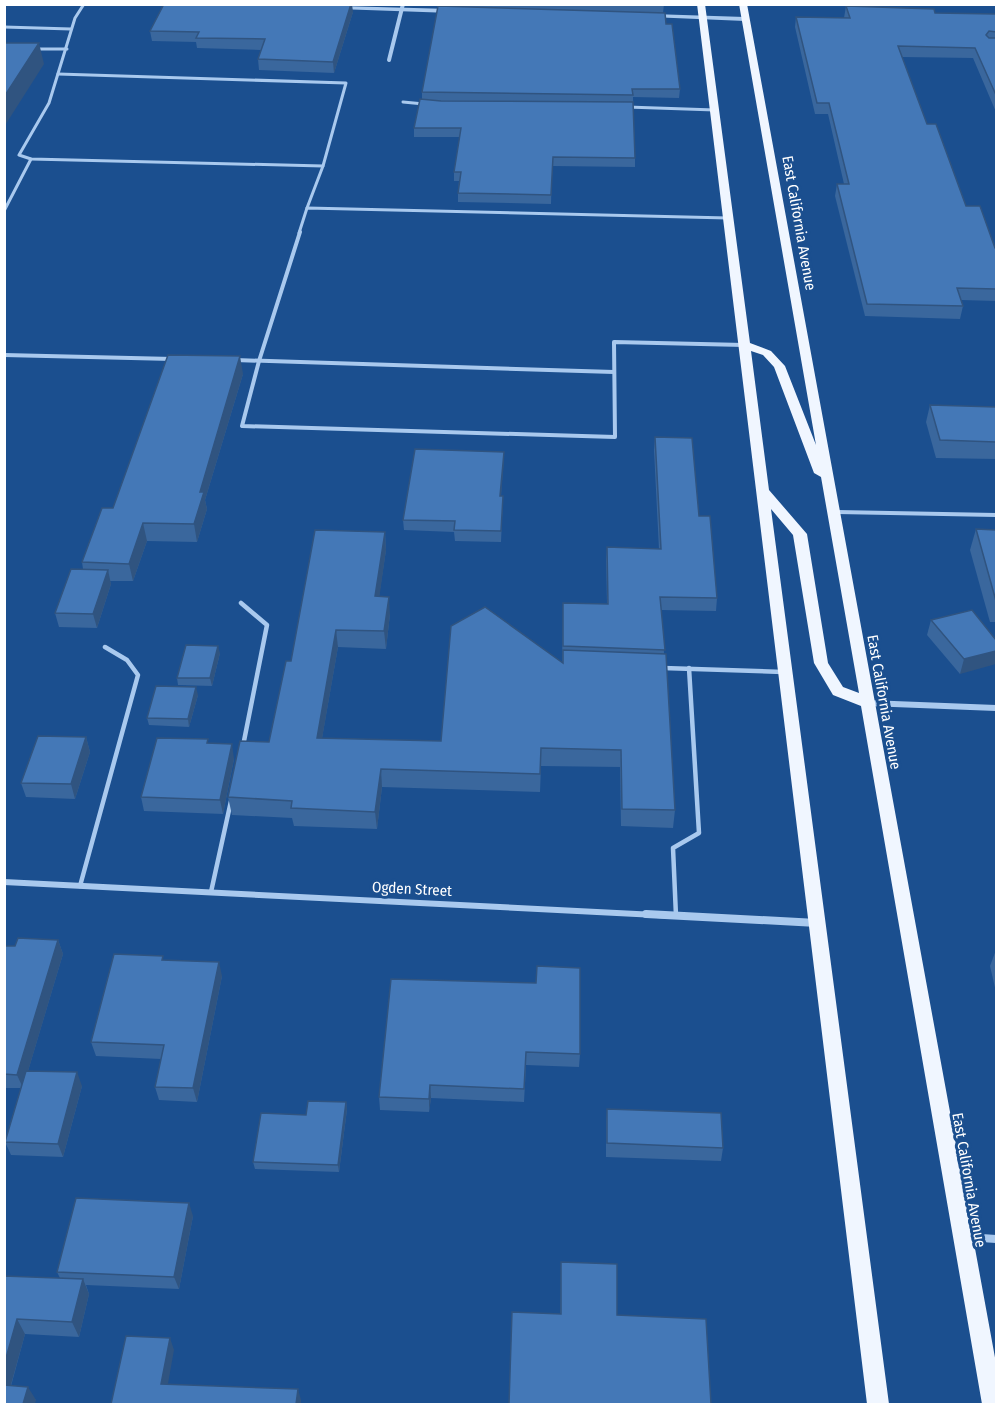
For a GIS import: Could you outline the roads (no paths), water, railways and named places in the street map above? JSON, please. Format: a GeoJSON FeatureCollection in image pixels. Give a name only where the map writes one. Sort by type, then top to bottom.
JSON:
{"type":"FeatureCollection","features":[{"type":"Feature","properties":{"kind":"main road"},"geometry":{"type":"LineString","coordinates":[[702,11],[878,1404]]}},
{"type":"Feature","properties":{"kind":"main road","name":"East California Avenue"},"geometry":{"type":"LineString","coordinates":[[744,12],[993,1404]]}},
{"type":"Feature","properties":{"kind":"main road"},"geometry":{"type":"LineString","coordinates":[[744,345],[767,353],[779,366],[833,509]]}},
{"type":"Feature","properties":{"kind":"main road"},"geometry":{"type":"LineString","coordinates":[[764,492],[800,534],[821,663],[838,692],[868,703]]}},
{"type":"Feature","properties":{"kind":"street"},"geometry":{"type":"LineString","coordinates":[[389,60],[402,7]]}},
{"type":"Feature","properties":{"kind":"street"},"geometry":{"type":"LineString","coordinates":[[330,8],[402,7],[460,11]]}},
{"type":"Feature","properties":{"kind":"street"},"geometry":{"type":"LineString","coordinates":[[646,16],[702,11],[744,12]]}},
{"type":"Feature","properties":{"kind":"street"},"geometry":{"type":"LineString","coordinates":[[868,703],[996,708]]}},
{"type":"Feature","properties":{"kind":"street","name":"Ogden Street"},"geometry":{"type":"LineString","coordinates":[[4,882],[818,923]]}},
{"type":"Feature","properties":{"kind":"street"},"geometry":{"type":"LineString","coordinates":[[963,1237],[996,1239]]}},
{"type":"Feature","properties":{"kind":"lane"},"geometry":{"type":"LineString","coordinates":[[84,4],[71,29],[50,103],[19,155],[31,159],[323,166]]}},
{"type":"Feature","properties":{"kind":"lane"},"geometry":{"type":"LineString","coordinates":[[4,27],[71,29]]}},
{"type":"Feature","properties":{"kind":"lane"},"geometry":{"type":"LineString","coordinates":[[25,48],[66,49]]}},
{"type":"Feature","properties":{"kind":"lane"},"geometry":{"type":"LineString","coordinates":[[58,74],[346,83],[323,166],[307,208],[259,361],[242,426],[615,437],[614,342],[744,345]]}},
{"type":"Feature","properties":{"kind":"lane"},"geometry":{"type":"LineString","coordinates":[[403,102],[431,105]]}},
{"type":"Feature","properties":{"kind":"lane"},"geometry":{"type":"LineString","coordinates":[[625,107],[714,110]]}},
{"type":"Feature","properties":{"kind":"lane"},"geometry":{"type":"LineString","coordinates":[[4,212],[31,159]]}},
{"type":"Feature","properties":{"kind":"lane"},"geometry":{"type":"LineString","coordinates":[[307,208],[728,218]]}},
{"type":"Feature","properties":{"kind":"lane"},"geometry":{"type":"LineString","coordinates":[[4,355],[181,359]]}},
{"type":"Feature","properties":{"kind":"lane"},"geometry":{"type":"LineString","coordinates":[[166,369],[170,359]]}},
{"type":"Feature","properties":{"kind":"lane"},"geometry":{"type":"LineString","coordinates":[[225,360],[614,372]]}},
{"type":"Feature","properties":{"kind":"lane"},"geometry":{"type":"LineString","coordinates":[[833,509],[996,515]]}},
{"type":"Feature","properties":{"kind":"lane"},"geometry":{"type":"LineString","coordinates":[[241,603],[267,625],[241,756]]}},
{"type":"Feature","properties":{"kind":"lane"},"geometry":{"type":"LineString","coordinates":[[80,886],[138,675],[127,660],[105,647]]}},
{"type":"Feature","properties":{"kind":"lane"},"geometry":{"type":"LineString","coordinates":[[655,667],[786,672]]}},
{"type":"Feature","properties":{"kind":"lane"},"geometry":{"type":"LineString","coordinates":[[676,916],[673,848],[699,833],[689,669]]}},
{"type":"Feature","properties":{"kind":"lane"},"geometry":{"type":"LineString","coordinates":[[211,892],[233,790]]}}]}
